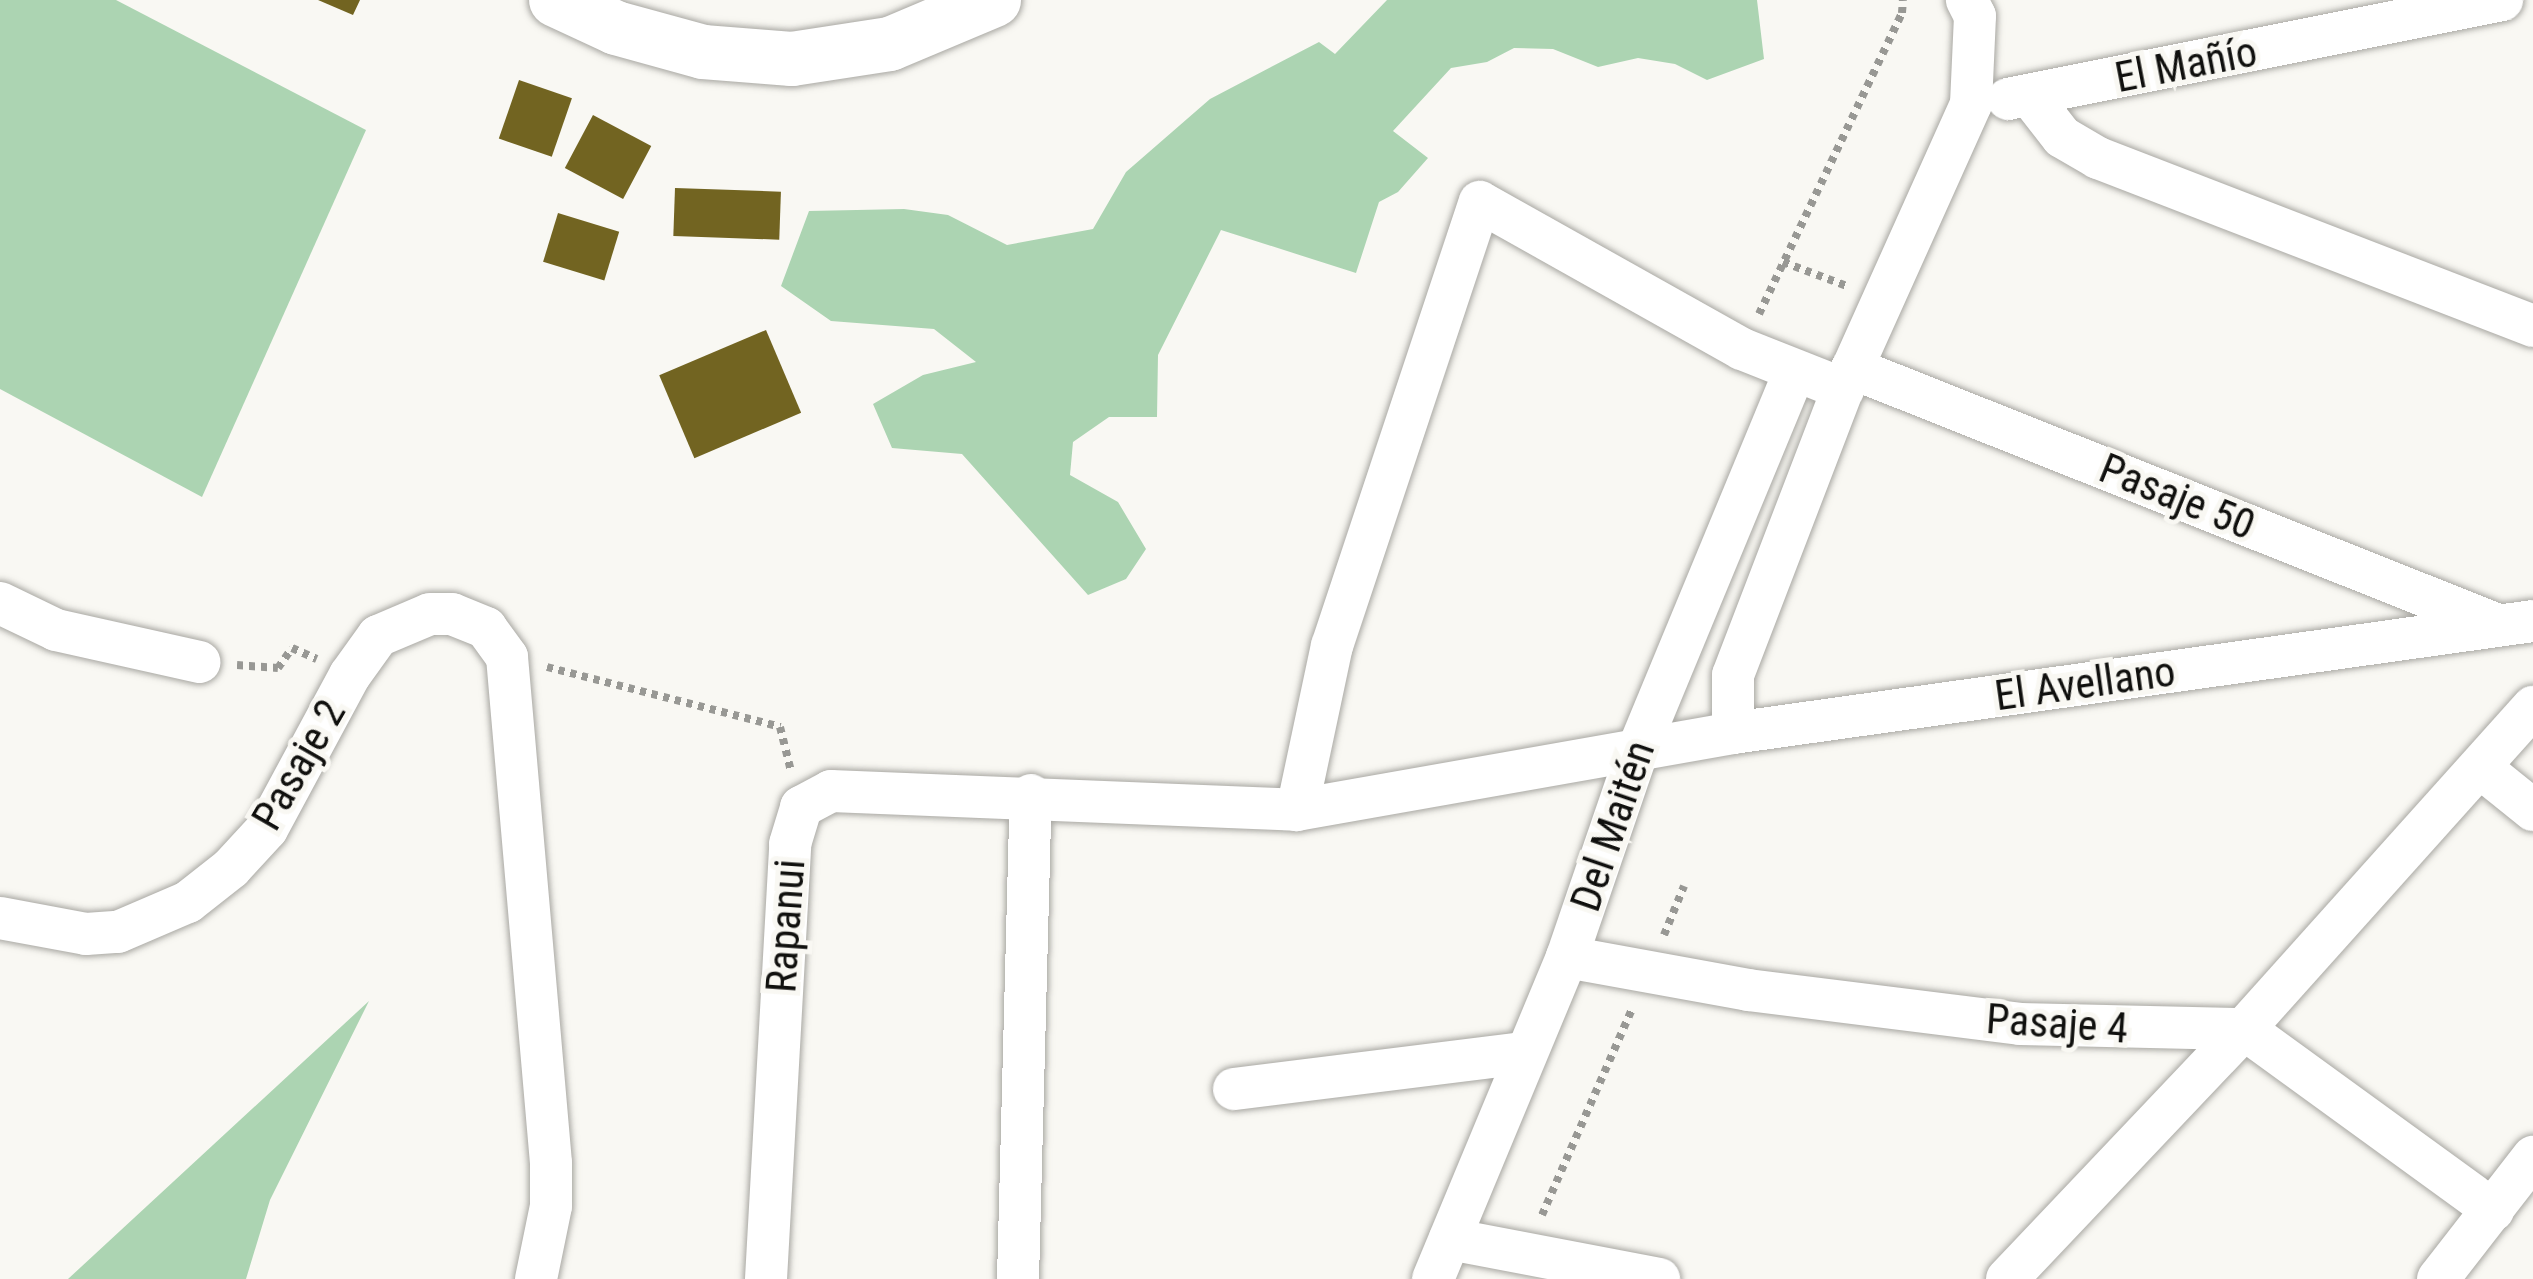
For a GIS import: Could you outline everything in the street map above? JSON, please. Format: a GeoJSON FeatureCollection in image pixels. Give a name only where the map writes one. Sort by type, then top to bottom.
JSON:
{"type":"FeatureCollection","features":[{"type":"Feature","properties":{"kind":"street"},"geometry":{"type":"LineString","coordinates":[[556,0],[616,28],[704,52],[792,59],[890,44],[994,0]]}},
{"type":"Feature","properties":{"kind":"street"},"geometry":{"type":"LineString","coordinates":[[1733,733],[1733,675],[1848,379],[1971,104],[1975,16],[1967,0]]}},
{"type":"Feature","properties":{"kind":"street"},"geometry":{"type":"LineString","coordinates":[[2495,2],[2533,21]]}},
{"type":"Feature","properties":{"kind":"street","name":"El Mañío"},"geometry":{"type":"LineString","coordinates":[[1971,104],[2495,2]]}},
{"type":"Feature","properties":{"kind":"street"},"geometry":{"type":"LineString","coordinates":[[2030,96],[2062,137],[2098,158],[2533,326]]}},
{"type":"Feature","properties":{"kind":"street","name":"Pasaje 50"},"geometry":{"type":"LineString","coordinates":[[1297,810],[1332,646],[1480,202],[1742,349],[1794,373],[1848,379],[2517,624]]}},
{"type":"Feature","properties":{"kind":"street","name":"Del Maitén"},"geometry":{"type":"LineString","coordinates":[[1433,1279],[1567,957],[1637,752],[1794,373]]}},
{"type":"Feature","properties":{"kind":"street"},"geometry":{"type":"LineString","coordinates":[[0,603],[56,630],[199,662]]}},
{"type":"Feature","properties":{"kind":"street","name":"Pasaje 2"},"geometry":{"type":"LineString","coordinates":[[0,918],[86,934],[118,932],[188,902],[231,868],[267,829],[350,675],[378,636],[430,614],[452,614],[486,628],[507,657]]}},
{"type":"Feature","properties":{"kind":"street","name":"El Avellano"},"geometry":{"type":"LineString","coordinates":[[1297,810],[1733,733],[2517,624]]}},
{"type":"Feature","properties":{"kind":"street"},"geometry":{"type":"LineString","coordinates":[[507,657],[551,1163],[551,1206],[536,1279]]}},
{"type":"Feature","properties":{"kind":"street"},"geometry":{"type":"LineString","coordinates":[[2007,1279],[2244,1029],[2533,707]]}},
{"type":"Feature","properties":{"kind":"street"},"geometry":{"type":"LineString","coordinates":[[2481,768],[2533,810]]}},
{"type":"Feature","properties":{"kind":"street","name":"Rapanui"},"geometry":{"type":"LineString","coordinates":[[766,1279],[790,844],[801,807],[831,791],[1031,795],[1297,810]]}},
{"type":"Feature","properties":{"kind":"street"},"geometry":{"type":"LineString","coordinates":[[1018,1279],[1031,795]]}},
{"type":"Feature","properties":{"kind":"street","name":"Pasaje 4"},"geometry":{"type":"LineString","coordinates":[[1567,957],[2020,1024],[2244,1029]]}},
{"type":"Feature","properties":{"kind":"street"},"geometry":{"type":"LineString","coordinates":[[2244,1029],[2493,1210]]}},
{"type":"Feature","properties":{"kind":"street"},"geometry":{"type":"LineString","coordinates":[[1234,1089],[1524,1053]]}},
{"type":"Feature","properties":{"kind":"street"},"geometry":{"type":"LineString","coordinates":[[2438,1279],[2533,1157]]}},
{"type":"Feature","properties":{"kind":"street"},"geometry":{"type":"LineString","coordinates":[[1450,1238],[1659,1279]]}},
{"type":"Feature","properties":{"kind":"path"},"geometry":{"type":"LineString","coordinates":[[1742,349],[1902,14],[1903,0]]}},
{"type":"Feature","properties":{"kind":"path"},"geometry":{"type":"LineString","coordinates":[[1783,262],[1883,299]]}},
{"type":"Feature","properties":{"kind":"path"},"geometry":{"type":"LineString","coordinates":[[199,662],[278,668],[292,648],[350,675]]}},
{"type":"Feature","properties":{"kind":"path"},"geometry":{"type":"LineString","coordinates":[[507,657],[779,727],[801,807]]}},
{"type":"Feature","properties":{"kind":"path","name":"Del Maitén"},"geometry":{"type":"LineString","coordinates":[[1526,1253],[1684,886]]}},
{"type":"Feature","properties":{"kind":"green space"},"geometry":{"type":"Polygon","coordinates":[[[0,0],[116,0],[366,130],[202,497],[0,389],[0,0]]]}},
{"type":"Feature","properties":{"kind":"green space"},"geometry":{"type":"Polygon","coordinates":[[[1387,0],[1757,0],[1764,59],[1707,80],[1675,64],[1638,58],[1598,67],[1553,49],[1514,48],[1487,62],[1451,68],[1393,131],[1428,158],[1398,192],[1379,202],[1356,273],[1221,230],[1158,355],[1157,417],[1109,417],[1073,442],[1070,475],[1118,502],[1146,549],[1126,579],[1088,595],[962,454],[892,448],[873,404],[923,375],[976,362],[934,329],[831,321],[781,286],[809,211],[904,209],[948,215],[1007,245],[1093,229],[1126,172],[1210,99],[1319,42],[1335,54],[1387,0]]]}},
{"type":"Feature","properties":{"kind":"green space"},"geometry":{"type":"Polygon","coordinates":[[[369,1001],[270,1200],[246,1279],[68,1279],[369,1001]]]}},
{"type":"Feature","properties":{"kind":"building"},"geometry":{"type":"Polygon","coordinates":[[[318,0],[360,0],[353,15],[318,0]]]}},
{"type":"Feature","properties":{"kind":"building"},"geometry":{"type":"Polygon","coordinates":[[[519,80],[572,98],[552,157],[499,139],[519,80]]]}},
{"type":"Feature","properties":{"kind":"building"},"geometry":{"type":"Polygon","coordinates":[[[593,115],[651,146],[623,199],[565,168],[593,115]]]}},
{"type":"Feature","properties":{"kind":"building"},"geometry":{"type":"Polygon","coordinates":[[[675,188],[781,192],[779,240],[673,236],[675,188]]]}},
{"type":"Feature","properties":{"kind":"building"},"geometry":{"type":"Polygon","coordinates":[[[558,213],[619,232],[604,280],[543,262],[558,213]]]}},
{"type":"Feature","properties":{"kind":"building"},"geometry":{"type":"Polygon","coordinates":[[[766,330],[801,413],[694,458],[659,375],[766,330]]]}}]}
